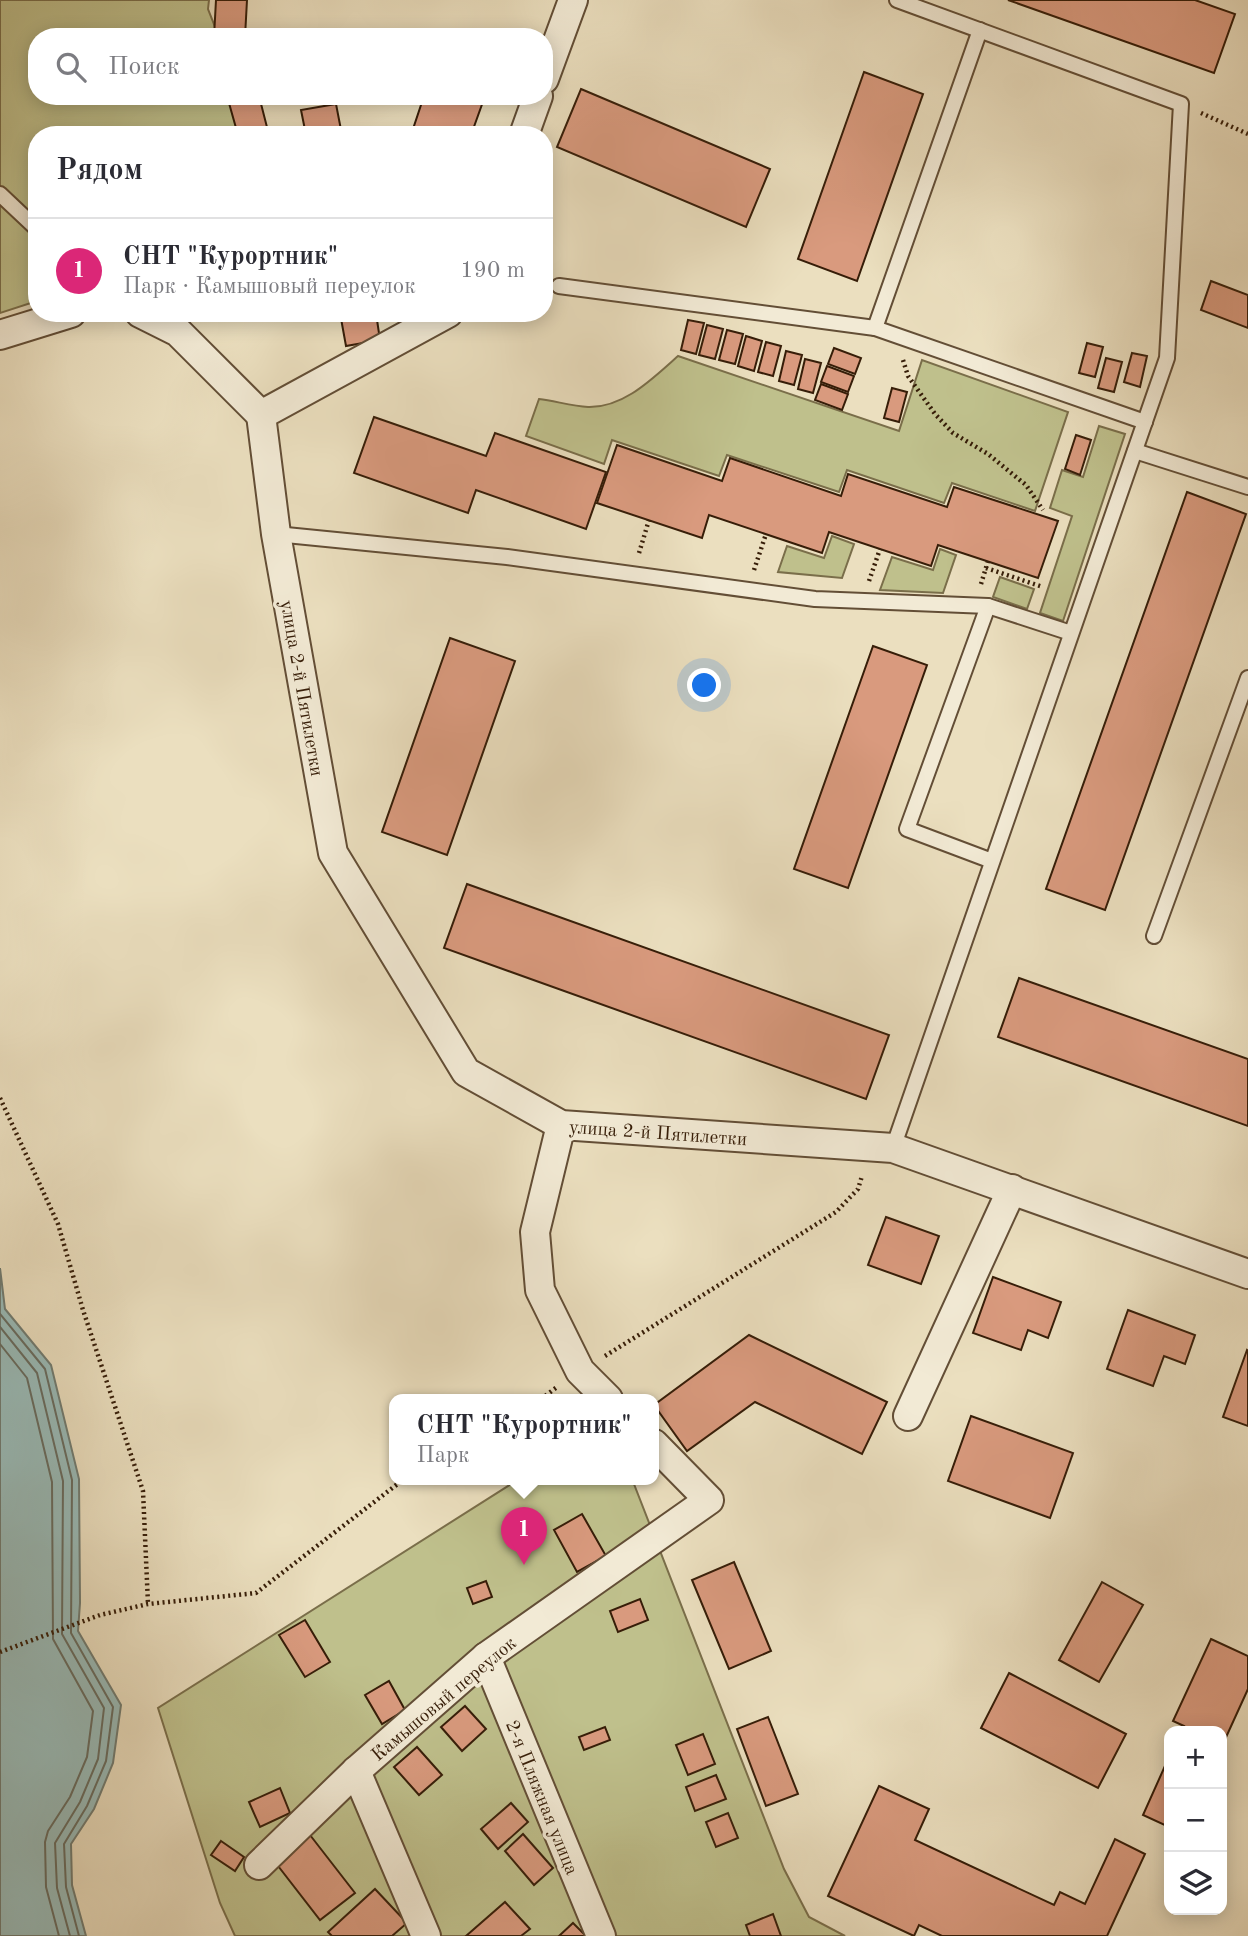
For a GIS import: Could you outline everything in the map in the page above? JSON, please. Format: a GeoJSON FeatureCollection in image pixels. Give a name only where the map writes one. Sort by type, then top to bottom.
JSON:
{"type":"FeatureCollection","features":[{"type":"Feature","properties":{"kind":"street"},"geometry":{"type":"LineString","coordinates":[[553,54],[573,0]]}},
{"type":"Feature","properties":{"kind":"street"},"geometry":{"type":"LineString","coordinates":[[527,126],[535,105]]}},
{"type":"Feature","properties":{"kind":"street"},"geometry":{"type":"LineString","coordinates":[[0,335],[42,322]]}},
{"type":"Feature","properties":{"kind":"street"},"geometry":{"type":"LineString","coordinates":[[158,322],[178,332],[261,415],[431,322]]}},
{"type":"Feature","properties":{"kind":"street","name":"улица 2-й Пятилетки"},"geometry":{"type":"LineString","coordinates":[[261,415],[275,534],[333,853],[466,1072],[561,1125],[881,1148],[1012,1189],[1248,1274]]}},
{"type":"Feature","properties":{"kind":"street"},"geometry":{"type":"LineString","coordinates":[[561,1125],[535,1232],[540,1290],[580,1371],[603,1394]]}},
{"type":"Feature","properties":{"kind":"street"},"geometry":{"type":"LineString","coordinates":[[908,1416],[1012,1189]]}},
{"type":"Feature","properties":{"kind":"street","name":"Камышовый переулок"},"geometry":{"type":"LineString","coordinates":[[259,1865],[356,1771],[485,1657],[709,1500],[659,1450]]}},
{"type":"Feature","properties":{"kind":"street","name":"2-я Пляжная улица"},"geometry":{"type":"LineString","coordinates":[[485,1657],[601,1936]]}},
{"type":"Feature","properties":{"kind":"street"},"geometry":{"type":"LineString","coordinates":[[356,1771],[426,1936]]}},
{"type":"Feature","properties":{"kind":"lane"},"geometry":{"type":"LineString","coordinates":[[881,1148],[992,861],[1167,358],[1181,104],[897,0]]}},
{"type":"Feature","properties":{"kind":"lane"},"geometry":{"type":"LineString","coordinates":[[875,328],[980,30]]}},
{"type":"Feature","properties":{"kind":"lane"},"geometry":{"type":"LineString","coordinates":[[0,194],[28,220]]}},
{"type":"Feature","properties":{"kind":"lane"},"geometry":{"type":"LineString","coordinates":[[559,286],[875,328],[1144,422]]}},
{"type":"Feature","properties":{"kind":"lane"},"geometry":{"type":"LineString","coordinates":[[1135,451],[1248,487]]}},
{"type":"Feature","properties":{"kind":"lane"},"geometry":{"type":"LineString","coordinates":[[275,534],[507,557],[815,599],[988,606],[1071,633]]}},
{"type":"Feature","properties":{"kind":"lane"},"geometry":{"type":"LineString","coordinates":[[988,606],[908,829],[992,861]]}},
{"type":"Feature","properties":{"kind":"lane"},"geometry":{"type":"LineString","coordinates":[[1154,936],[1248,678]]}},
{"type":"Feature","properties":{"kind":"path"},"geometry":{"type":"LineString","coordinates":[[1181,104],[1248,134]]}},
{"type":"Feature","properties":{"kind":"path"},"geometry":{"type":"LineString","coordinates":[[895,335],[908,376],[934,414],[953,433],[988,454],[1026,485],[1043,510]]}},
{"type":"Feature","properties":{"kind":"path"},"geometry":{"type":"LineString","coordinates":[[632,574],[649,520]]}},
{"type":"Feature","properties":{"kind":"path"},"geometry":{"type":"LineString","coordinates":[[747,590],[766,534]]}},
{"type":"Feature","properties":{"kind":"path"},"geometry":{"type":"LineString","coordinates":[[862,601],[880,548]]}},
{"type":"Feature","properties":{"kind":"path"},"geometry":{"type":"LineString","coordinates":[[986,568],[1043,587]]}},
{"type":"Feature","properties":{"kind":"path"},"geometry":{"type":"LineString","coordinates":[[0,1098],[58,1224],[83,1310],[144,1491],[148,1604]]}},
{"type":"Feature","properties":{"kind":"path"},"geometry":{"type":"LineString","coordinates":[[548,1394],[580,1371],[835,1212],[858,1189],[881,1148]]}},
{"type":"Feature","properties":{"kind":"path"},"geometry":{"type":"LineString","coordinates":[[0,1653],[100,1615],[148,1604],[256,1593],[396,1485]]}},
{"type":"Feature","properties":{"kind":"green space"},"geometry":{"type":"Polygon","coordinates":[[[0,0],[209,0],[208,9],[215,28],[28,28],[28,105],[245,105],[252,122],[245,126],[28,126],[28,304],[0,313],[0,0]]]}},
{"type":"Feature","properties":{"kind":"green space"},"geometry":{"type":"Polygon","coordinates":[[[678,356],[899,431],[922,360],[1068,412],[1035,511],[952,483],[944,503],[847,470],[839,492],[727,455],[719,476],[612,440],[604,464],[526,436],[539,399],[588,407],[614,403],[637,390],[678,356]]]}},
{"type":"Feature","properties":{"kind":"green space"},"geometry":{"type":"Polygon","coordinates":[[[1099,426],[1125,434],[1063,621],[1040,613],[1072,516],[1050,508],[1062,470],[1083,477],[1099,426]]]}},
{"type":"Feature","properties":{"kind":"green space"},"geometry":{"type":"Polygon","coordinates":[[[832,536],[854,544],[842,578],[778,572],[787,546],[824,558],[832,536]]]}},
{"type":"Feature","properties":{"kind":"green space"},"geometry":{"type":"Polygon","coordinates":[[[940,549],[956,555],[943,593],[880,590],[892,557],[933,570],[940,549]]]}},
{"type":"Feature","properties":{"kind":"green space"},"geometry":{"type":"Polygon","coordinates":[[[1000,577],[1034,589],[1027,609],[993,597],[1000,577]]]}},
{"type":"Feature","properties":{"kind":"green space"},"geometry":{"type":"Polygon","coordinates":[[[510,1485],[634,1485],[784,1869],[809,1917],[845,1936],[235,1936],[220,1903],[158,1708],[510,1485]]]}},
{"type":"Feature","properties":{"kind":"water"},"geometry":{"type":"Polygon","coordinates":[[[0,1268],[5,1309],[51,1365],[79,1479],[78,1631],[121,1705],[113,1763],[94,1809],[71,1844],[72,1885],[86,1936],[0,1936],[0,1268]]]}},
{"type":"Feature","properties":{"kind":"building"},"geometry":{"type":"Polygon","coordinates":[[[216,0],[247,0],[245,28],[214,28],[216,0]]]}},
{"type":"Feature","properties":{"kind":"building"},"geometry":{"type":"Polygon","coordinates":[[[1008,0],[1195,0],[1235,14],[1214,73],[1008,0]]]}},
{"type":"Feature","properties":{"kind":"building"},"geometry":{"type":"Polygon","coordinates":[[[864,72],[923,94],[857,281],[798,259],[864,72]]]}},
{"type":"Feature","properties":{"kind":"building"},"geometry":{"type":"Polygon","coordinates":[[[581,89],[770,169],[746,227],[557,147],[581,89]]]}},
{"type":"Feature","properties":{"kind":"building"},"geometry":{"type":"Polygon","coordinates":[[[230,105],[261,105],[267,126],[235,126],[230,105]]]}},
{"type":"Feature","properties":{"kind":"building"},"geometry":{"type":"Polygon","coordinates":[[[336,105],[340,126],[304,126],[301,110],[336,105]]]}},
{"type":"Feature","properties":{"kind":"building"},"geometry":{"type":"Polygon","coordinates":[[[421,105],[482,105],[474,126],[414,126],[421,105]]]}},
{"type":"Feature","properties":{"kind":"building"},"geometry":{"type":"Polygon","coordinates":[[[1211,281],[1248,295],[1248,328],[1201,310],[1211,281]]]}},
{"type":"Feature","properties":{"kind":"building"},"geometry":{"type":"Polygon","coordinates":[[[688,320],[704,323],[696,354],[681,350],[688,320]]]}},
{"type":"Feature","properties":{"kind":"building"},"geometry":{"type":"Polygon","coordinates":[[[342,322],[377,322],[380,340],[346,346],[342,322]]]}},
{"type":"Feature","properties":{"kind":"building"},"geometry":{"type":"Polygon","coordinates":[[[707,325],[723,329],[715,359],[699,355],[707,325]]]}},
{"type":"Feature","properties":{"kind":"building"},"geometry":{"type":"Polygon","coordinates":[[[727,330],[743,334],[735,364],[719,360],[727,330]]]}},
{"type":"Feature","properties":{"kind":"building"},"geometry":{"type":"Polygon","coordinates":[[[746,336],[762,341],[754,371],[738,366],[746,336]]]}},
{"type":"Feature","properties":{"kind":"building"},"geometry":{"type":"Polygon","coordinates":[[[766,342],[781,346],[773,376],[758,372],[766,342]]]}},
{"type":"Feature","properties":{"kind":"building"},"geometry":{"type":"Polygon","coordinates":[[[1087,343],[1103,347],[1095,377],[1079,373],[1087,343]]]}},
{"type":"Feature","properties":{"kind":"building"},"geometry":{"type":"Polygon","coordinates":[[[834,348],[861,358],[855,374],[828,364],[834,348]]]}},
{"type":"Feature","properties":{"kind":"building"},"geometry":{"type":"Polygon","coordinates":[[[786,351],[802,355],[794,385],[779,381],[786,351]]]}},
{"type":"Feature","properties":{"kind":"building"},"geometry":{"type":"Polygon","coordinates":[[[1132,353],[1147,356],[1140,387],[1124,382],[1132,353]]]}},
{"type":"Feature","properties":{"kind":"building"},"geometry":{"type":"Polygon","coordinates":[[[1106,358],[1122,362],[1114,392],[1098,388],[1106,358]]]}},
{"type":"Feature","properties":{"kind":"building"},"geometry":{"type":"Polygon","coordinates":[[[805,359],[821,363],[813,393],[798,389],[805,359]]]}},
{"type":"Feature","properties":{"kind":"building"},"geometry":{"type":"Polygon","coordinates":[[[827,366],[854,376],[848,392],[821,382],[827,366]]]}},
{"type":"Feature","properties":{"kind":"building"},"geometry":{"type":"Polygon","coordinates":[[[821,384],[848,394],[842,410],[815,400],[821,384]]]}},
{"type":"Feature","properties":{"kind":"building"},"geometry":{"type":"Polygon","coordinates":[[[892,388],[907,392],[899,422],[884,418],[892,388]]]}},
{"type":"Feature","properties":{"kind":"building"},"geometry":{"type":"Polygon","coordinates":[[[374,417],[486,456],[495,433],[606,472],[586,529],[476,490],[468,513],[354,473],[374,417]]]}},
{"type":"Feature","properties":{"kind":"building"},"geometry":{"type":"Polygon","coordinates":[[[1076,435],[1091,440],[1080,475],[1065,469],[1076,435]]]}},
{"type":"Feature","properties":{"kind":"building"},"geometry":{"type":"Polygon","coordinates":[[[617,445],[722,481],[730,458],[841,496],[848,474],[947,507],[954,487],[1058,521],[1038,578],[938,545],[931,566],[829,532],[822,553],[709,515],[702,538],[597,503],[617,445]]]}},
{"type":"Feature","properties":{"kind":"building"},"geometry":{"type":"Polygon","coordinates":[[[1187,492],[1246,514],[1105,910],[1046,889],[1187,492]]]}},
{"type":"Feature","properties":{"kind":"building"},"geometry":{"type":"Polygon","coordinates":[[[450,638],[515,661],[447,855],[382,832],[450,638]]]}},
{"type":"Feature","properties":{"kind":"building"},"geometry":{"type":"Polygon","coordinates":[[[873,646],[927,665],[848,888],[794,869],[873,646]]]}},
{"type":"Feature","properties":{"kind":"building"},"geometry":{"type":"Polygon","coordinates":[[[467,884],[889,1035],[866,1099],[444,948],[467,884]]]}},
{"type":"Feature","properties":{"kind":"building"},"geometry":{"type":"Polygon","coordinates":[[[1019,978],[1248,1059],[1248,1126],[998,1037],[1019,978]]]}},
{"type":"Feature","properties":{"kind":"building"},"geometry":{"type":"Polygon","coordinates":[[[886,1217],[939,1236],[921,1284],[868,1265],[886,1217]]]}},
{"type":"Feature","properties":{"kind":"building"},"geometry":{"type":"Polygon","coordinates":[[[993,1277],[1061,1302],[1048,1338],[1028,1330],[1021,1350],[973,1333],[993,1277]]]}},
{"type":"Feature","properties":{"kind":"building"},"geometry":{"type":"Polygon","coordinates":[[[1128,1310],[1195,1335],[1185,1364],[1164,1356],[1153,1386],[1107,1369],[1128,1310]]]}},
{"type":"Feature","properties":{"kind":"building"},"geometry":{"type":"Polygon","coordinates":[[[749,1335],[887,1402],[862,1454],[755,1402],[687,1451],[659,1412],[659,1401],[749,1335]]]}},
{"type":"Feature","properties":{"kind":"building"},"geometry":{"type":"Polygon","coordinates":[[[1248,1351],[1248,1426],[1223,1417],[1248,1351]]]}},
{"type":"Feature","properties":{"kind":"building"},"geometry":{"type":"Polygon","coordinates":[[[971,1416],[1073,1453],[1050,1518],[948,1481],[971,1416]]]}},
{"type":"Feature","properties":{"kind":"building"},"geometry":{"type":"Polygon","coordinates":[[[582,1514],[606,1556],[577,1572],[554,1530],[582,1514]]]}},
{"type":"Feature","properties":{"kind":"building"},"geometry":{"type":"Polygon","coordinates":[[[734,1562],[771,1651],[729,1669],[692,1580],[734,1562]]]}},
{"type":"Feature","properties":{"kind":"building"},"geometry":{"type":"Polygon","coordinates":[[[486,1581],[492,1597],[473,1604],[467,1588],[486,1581]]]}},
{"type":"Feature","properties":{"kind":"building"},"geometry":{"type":"Polygon","coordinates":[[[1102,1582],[1143,1605],[1099,1682],[1059,1660],[1102,1582]]]}},
{"type":"Feature","properties":{"kind":"building"},"geometry":{"type":"Polygon","coordinates":[[[640,1599],[648,1620],[618,1632],[610,1611],[640,1599]]]}},
{"type":"Feature","properties":{"kind":"building"},"geometry":{"type":"Polygon","coordinates":[[[305,1620],[330,1662],[305,1677],[279,1635],[305,1620]]]}},
{"type":"Feature","properties":{"kind":"building"},"geometry":{"type":"Polygon","coordinates":[[[1211,1639],[1248,1656],[1248,1689],[1227,1735],[1227,1726],[1184,1726],[1173,1721],[1211,1639]]]}},
{"type":"Feature","properties":{"kind":"building"},"geometry":{"type":"Polygon","coordinates":[[[1009,1673],[1126,1734],[1098,1788],[981,1728],[1009,1673]]]}},
{"type":"Feature","properties":{"kind":"building"},"geometry":{"type":"Polygon","coordinates":[[[389,1681],[405,1710],[382,1724],[365,1695],[389,1681]]]}},
{"type":"Feature","properties":{"kind":"building"},"geometry":{"type":"Polygon","coordinates":[[[465,1706],[486,1729],[462,1751],[441,1727],[465,1706]]]}},
{"type":"Feature","properties":{"kind":"building"},"geometry":{"type":"Polygon","coordinates":[[[768,1717],[798,1794],[766,1806],[737,1729],[768,1717]]]}},
{"type":"Feature","properties":{"kind":"building"},"geometry":{"type":"Polygon","coordinates":[[[605,1727],[610,1740],[584,1750],[579,1737],[605,1727]]]}},
{"type":"Feature","properties":{"kind":"building"},"geometry":{"type":"Polygon","coordinates":[[[703,1734],[715,1764],[688,1775],[676,1745],[703,1734]]]}},
{"type":"Feature","properties":{"kind":"building"},"geometry":{"type":"Polygon","coordinates":[[[417,1747],[442,1775],[419,1795],[394,1767],[417,1747]]]}},
{"type":"Feature","properties":{"kind":"building"},"geometry":{"type":"Polygon","coordinates":[[[1164,1768],[1164,1825],[1143,1815],[1164,1768]]]}},
{"type":"Feature","properties":{"kind":"building"},"geometry":{"type":"Polygon","coordinates":[[[716,1775],[726,1799],[695,1811],[686,1787],[716,1775]]]}},
{"type":"Feature","properties":{"kind":"building"},"geometry":{"type":"Polygon","coordinates":[[[879,1786],[929,1809],[915,1840],[1054,1905],[1060,1892],[1085,1904],[1115,1839],[1145,1854],[1107,1936],[942,1936],[919,1925],[914,1936],[828,1896],[879,1786]]]}},
{"type":"Feature","properties":{"kind":"building"},"geometry":{"type":"Polygon","coordinates":[[[280,1788],[290,1813],[260,1827],[249,1802],[280,1788]]]}},
{"type":"Feature","properties":{"kind":"building"},"geometry":{"type":"Polygon","coordinates":[[[511,1803],[528,1822],[498,1849],[481,1829],[511,1803]]]}},
{"type":"Feature","properties":{"kind":"building"},"geometry":{"type":"Polygon","coordinates":[[[728,1813],[738,1838],[716,1847],[706,1822],[728,1813]]]}},
{"type":"Feature","properties":{"kind":"building"},"geometry":{"type":"Polygon","coordinates":[[[523,1834],[553,1868],[534,1885],[505,1851],[523,1834]]]}},
{"type":"Feature","properties":{"kind":"building"},"geometry":{"type":"Polygon","coordinates":[[[310,1835],[355,1893],[320,1920],[275,1862],[310,1835]]]}},
{"type":"Feature","properties":{"kind":"building"},"geometry":{"type":"Polygon","coordinates":[[[221,1841],[244,1857],[235,1871],[211,1855],[221,1841]]]}},
{"type":"Feature","properties":{"kind":"building"},"geometry":{"type":"Polygon","coordinates":[[[375,1889],[407,1923],[392,1936],[332,1936],[328,1932],[375,1889]]]}},
{"type":"Feature","properties":{"kind":"building"},"geometry":{"type":"Polygon","coordinates":[[[505,1902],[530,1929],[521,1936],[466,1936],[505,1902]]]}},
{"type":"Feature","properties":{"kind":"building"},"geometry":{"type":"Polygon","coordinates":[[[773,1914],[781,1936],[750,1936],[746,1925],[773,1914]]]}},
{"type":"Feature","properties":{"kind":"building"},"geometry":{"type":"Polygon","coordinates":[[[573,1923],[586,1936],[559,1936],[573,1923]]]}},
{"type":"Feature","properties":{"kind":"place","name":"СНТ \"Курортник\""},"geometry":{"type":"Point","coordinates":[524,1565]}}]}
